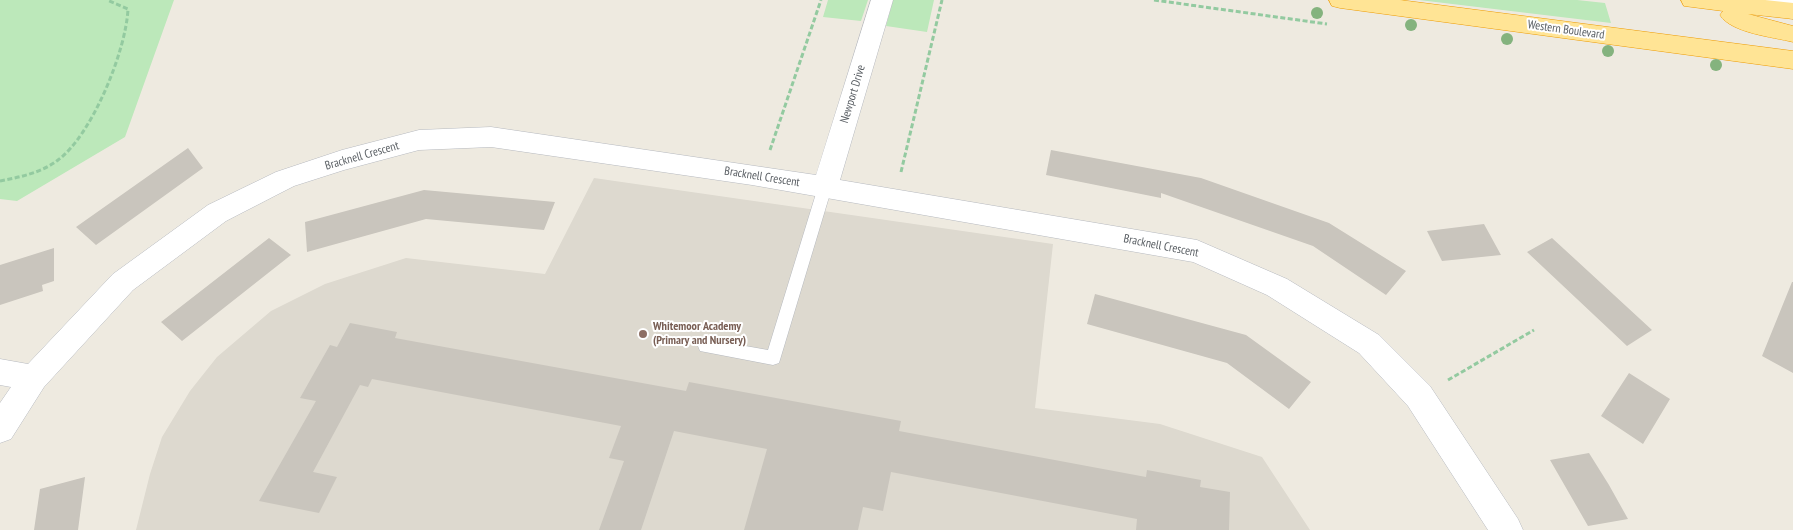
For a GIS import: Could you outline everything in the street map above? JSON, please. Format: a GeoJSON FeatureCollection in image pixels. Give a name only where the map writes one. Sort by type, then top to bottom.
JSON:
{"type":"FeatureCollection","features":[{"type":"Feature","properties":{"kind":"highway","name":"Western Boulevard"},"geometry":{"type":"LineString","coordinates":[[1340,0],[1793,60]]}},
{"type":"Feature","properties":{"kind":"highway"},"geometry":{"type":"LineString","coordinates":[[1704,1],[1793,11]]}},
{"type":"Feature","properties":{"kind":"highway"},"geometry":{"type":"LineString","coordinates":[[1704,1],[1743,22],[1793,34]]}},
{"type":"Feature","properties":{"kind":"street","name":"Newport Drive"},"geometry":{"type":"LineString","coordinates":[[825,187],[882,0]]}},
{"type":"Feature","properties":{"kind":"street"},"geometry":{"type":"LineString","coordinates":[[1776,0],[1793,11]]}},
{"type":"Feature","properties":{"kind":"street","name":"Bracknell Crescent"},"geometry":{"type":"LineString","coordinates":[[0,429],[34,378],[123,282],[217,213],[285,179],[342,160],[419,140],[491,137],[895,198],[1197,251],[1276,287],[1369,344],[1419,396],[1507,530]]}},
{"type":"Feature","properties":{"kind":"street"},"geometry":{"type":"LineString","coordinates":[[0,372],[34,378]]}},
{"type":"Feature","properties":{"kind":"lane"},"geometry":{"type":"LineString","coordinates":[[706,346],[773,358],[825,187]]}},
{"type":"Feature","properties":{"kind":"path"},"geometry":{"type":"LineString","coordinates":[[0,181],[24,178],[44,170],[72,148],[95,113],[128,26],[128,9],[107,0]]}},
{"type":"Feature","properties":{"kind":"path"},"geometry":{"type":"LineString","coordinates":[[761,177],[821,0]]}},
{"type":"Feature","properties":{"kind":"path"},"geometry":{"type":"LineString","coordinates":[[895,198],[942,0]]}},
{"type":"Feature","properties":{"kind":"path"},"geometry":{"type":"LineString","coordinates":[[1419,396],[1534,330]]}},
{"type":"Feature","properties":{"kind":"shaded area","name":"Whitemoor Academy (Primary and Nursery)"},"geometry":{"type":"Polygon","coordinates":[[[594,178],[1053,244],[1035,408],[1160,424],[1262,457],[1310,530],[136,530],[150,474],[162,437],[190,391],[217,357],[271,311],[325,284],[406,258],[545,274],[594,178]]]}},
{"type":"Feature","properties":{"kind":"green space"},"geometry":{"type":"Polygon","coordinates":[[[0,0],[174,0],[125,137],[17,201],[0,199],[0,0]]]}},
{"type":"Feature","properties":{"kind":"green space"},"geometry":{"type":"Polygon","coordinates":[[[828,0],[868,0],[861,21],[823,17],[828,0]]]}},
{"type":"Feature","properties":{"kind":"green space"},"geometry":{"type":"Polygon","coordinates":[[[893,0],[934,0],[927,32],[886,26],[893,0]]]}},
{"type":"Feature","properties":{"kind":"green space"},"geometry":{"type":"Polygon","coordinates":[[[1419,0],[1577,0],[1605,3],[1611,23],[1419,0]]]}},
{"type":"Feature","properties":{"kind":"building"},"geometry":{"type":"Polygon","coordinates":[[[188,148],[203,168],[96,245],[76,227],[188,148]]]}},
{"type":"Feature","properties":{"kind":"building"},"geometry":{"type":"Polygon","coordinates":[[[1051,150],[1201,178],[1329,223],[1406,271],[1386,295],[1313,246],[1161,193],[1161,198],[1046,175],[1051,150]]]}},
{"type":"Feature","properties":{"kind":"building"},"geometry":{"type":"Polygon","coordinates":[[[424,190],[555,202],[544,230],[426,219],[307,252],[305,222],[424,190]]]}},
{"type":"Feature","properties":{"kind":"building"},"geometry":{"type":"Polygon","coordinates":[[[1484,224],[1501,255],[1442,261],[1427,231],[1484,224]]]}},
{"type":"Feature","properties":{"kind":"building"},"geometry":{"type":"Polygon","coordinates":[[[269,238],[291,255],[182,341],[161,322],[269,238]]]}},
{"type":"Feature","properties":{"kind":"building"},"geometry":{"type":"Polygon","coordinates":[[[1552,238],[1652,330],[1627,346],[1527,252],[1552,238]]]}},
{"type":"Feature","properties":{"kind":"building"},"geometry":{"type":"Polygon","coordinates":[[[54,248],[54,281],[42,285],[43,291],[0,305],[0,265],[54,248]]]}},
{"type":"Feature","properties":{"kind":"building"},"geometry":{"type":"Polygon","coordinates":[[[1793,282],[1793,373],[1762,356],[1793,282]]]}},
{"type":"Feature","properties":{"kind":"building"},"geometry":{"type":"Polygon","coordinates":[[[1095,294],[1246,335],[1311,382],[1289,409],[1227,363],[1087,324],[1095,294]]]}},
{"type":"Feature","properties":{"kind":"building"},"geometry":{"type":"Polygon","coordinates":[[[350,323],[397,332],[395,338],[686,391],[689,382],[901,421],[899,431],[1146,477],[1147,470],[1201,480],[1200,487],[1230,492],[1229,530],[1136,530],[1137,519],[891,472],[883,511],[863,507],[858,530],[744,530],[767,449],[674,431],[641,530],[599,530],[624,461],[609,458],[621,426],[372,379],[368,387],[360,385],[313,472],[337,477],[319,513],[259,501],[316,401],[300,398],[330,345],[337,347],[350,323]]]}},
{"type":"Feature","properties":{"kind":"building"},"geometry":{"type":"Polygon","coordinates":[[[1629,373],[1670,399],[1643,444],[1601,416],[1629,373]]]}},
{"type":"Feature","properties":{"kind":"building"},"geometry":{"type":"Polygon","coordinates":[[[1589,453],[1628,519],[1588,526],[1550,460],[1589,453]]]}},
{"type":"Feature","properties":{"kind":"building"},"geometry":{"type":"Polygon","coordinates":[[[85,477],[78,530],[34,530],[40,489],[85,477]]]}},
{"type":"Feature","properties":{"kind":"place","name":"Whitemoor Academy (Primary and Nursery)"},"geometry":{"type":"Point","coordinates":[643,334]}}]}
